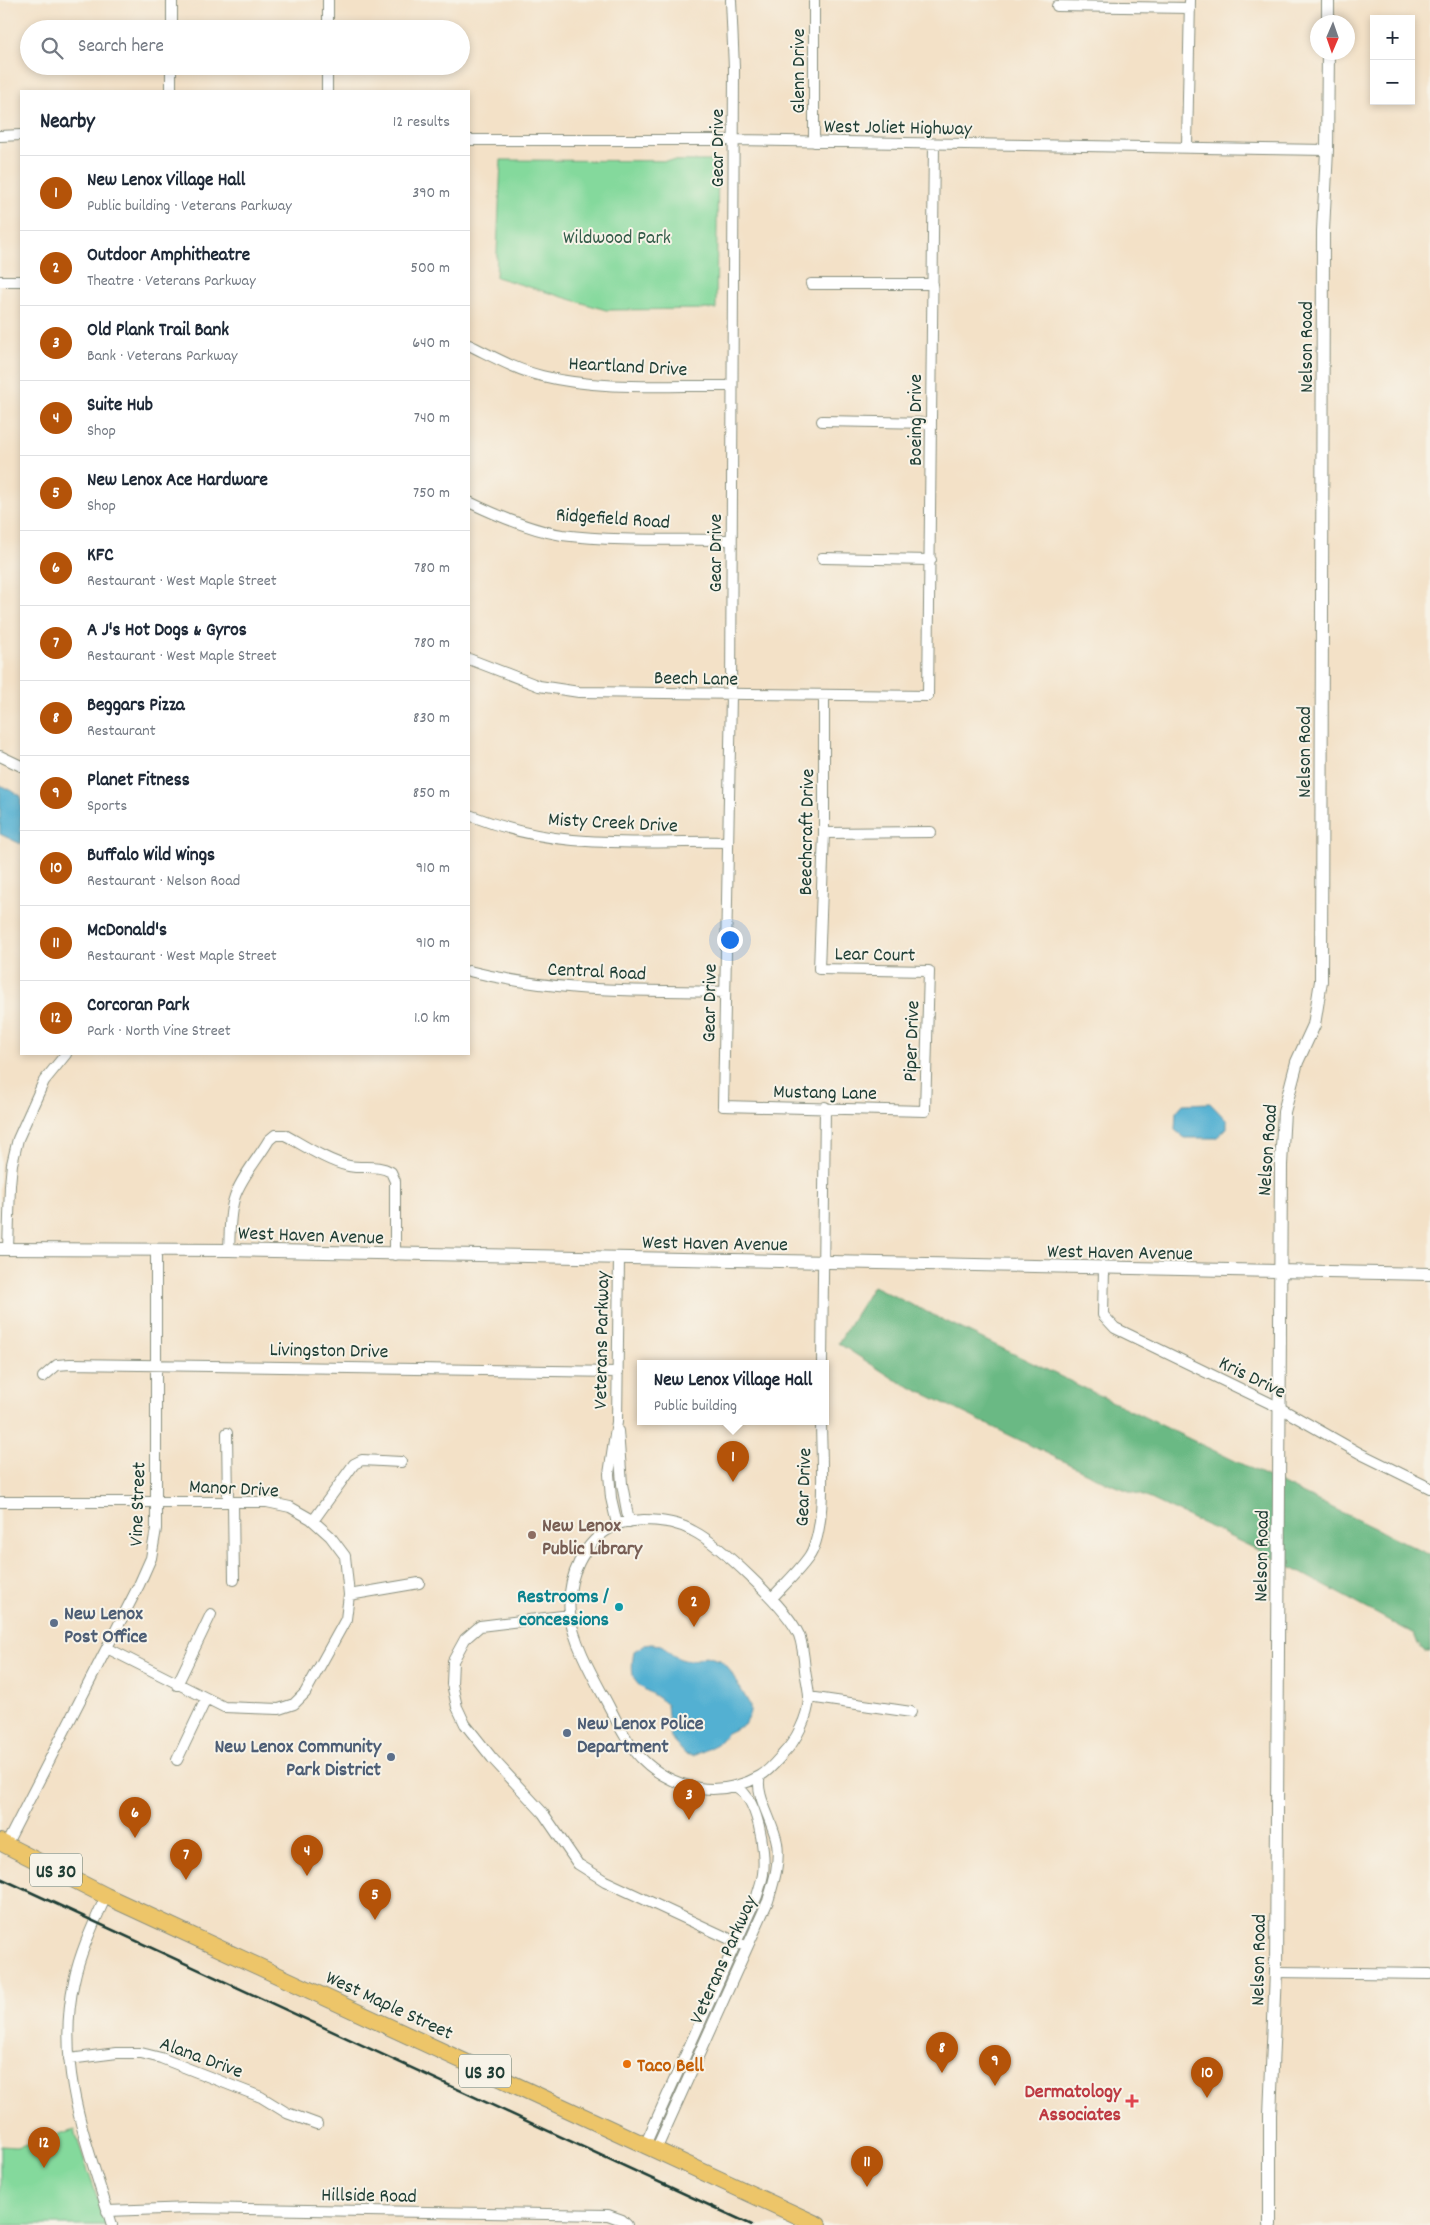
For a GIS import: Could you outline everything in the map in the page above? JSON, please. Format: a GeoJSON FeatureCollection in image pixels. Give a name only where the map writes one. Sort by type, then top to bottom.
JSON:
{"type":"FeatureCollection","features":[{"type":"Feature","properties":{"kind":"main road","name":"West Maple Street"},"geometry":{"type":"LineString","coordinates":[[3,1843],[106,1896],[818,2225]]}},
{"type":"Feature","properties":{"kind":"street"},"geometry":{"type":"LineString","coordinates":[[172,0],[172,20]]}},
{"type":"Feature","properties":{"kind":"street"},"geometry":{"type":"LineString","coordinates":[[328,0],[328,20]]}},
{"type":"Feature","properties":{"kind":"street","name":"Gear Drive"},"geometry":{"type":"LineString","coordinates":[[723,1106],[731,695],[734,68],[731,0]]}},
{"type":"Feature","properties":{"kind":"street","name":"Glenn Drive"},"geometry":{"type":"LineString","coordinates":[[814,0],[814,142]]}},
{"type":"Feature","properties":{"kind":"street"},"geometry":{"type":"LineString","coordinates":[[1328,0],[1328,15]]}},
{"type":"Feature","properties":{"kind":"street"},"geometry":{"type":"LineString","coordinates":[[1057,6],[1190,4],[1187,146]]}},
{"type":"Feature","properties":{"kind":"street","name":"Nelson Road"},"geometry":{"type":"LineString","coordinates":[[1270,2225],[1270,2115],[1276,1972],[1281,1165],[1284,1112],[1297,1062],[1314,1025],[1322,981],[1323,231],[1328,150],[1328,60]]}},
{"type":"Feature","properties":{"kind":"street"},"geometry":{"type":"LineString","coordinates":[[171,75],[171,90]]}},
{"type":"Feature","properties":{"kind":"street"},"geometry":{"type":"LineString","coordinates":[[327,75],[327,90]]}},
{"type":"Feature","properties":{"kind":"street"},"geometry":{"type":"LineString","coordinates":[[0,136],[20,136]]}},
{"type":"Feature","properties":{"kind":"street","name":"West Joliet Highway"},"geometry":{"type":"LineString","coordinates":[[470,140],[734,140],[1187,146],[1328,150]]}},
{"type":"Feature","properties":{"kind":"street","name":"Boeing Drive"},"geometry":{"type":"LineString","coordinates":[[928,696],[931,560],[934,144]]}},
{"type":"Feature","properties":{"kind":"street"},"geometry":{"type":"LineString","coordinates":[[0,281],[20,281]]}},
{"type":"Feature","properties":{"kind":"street"},"geometry":{"type":"LineString","coordinates":[[811,284],[933,284]]}},
{"type":"Feature","properties":{"kind":"street","name":"Heartland Drive"},"geometry":{"type":"LineString","coordinates":[[470,345],[508,364],[541,376],[584,384],[732,386]]}},
{"type":"Feature","properties":{"kind":"street"},"geometry":{"type":"LineString","coordinates":[[822,421],[931,423]]}},
{"type":"Feature","properties":{"kind":"street","name":"Ridgefield Road"},"geometry":{"type":"LineString","coordinates":[[470,502],[518,523],[561,535],[596,538],[731,540]]}},
{"type":"Feature","properties":{"kind":"street"},"geometry":{"type":"LineString","coordinates":[[822,558],[931,560]]}},
{"type":"Feature","properties":{"kind":"street","name":"Beech Lane"},"geometry":{"type":"LineString","coordinates":[[470,659],[514,678],[558,690],[598,694],[928,696]]}},
{"type":"Feature","properties":{"kind":"street","name":"Beechcraft Drive"},"geometry":{"type":"LineString","coordinates":[[819,969],[824,833],[824,696]]}},
{"type":"Feature","properties":{"kind":"street"},"geometry":{"type":"LineString","coordinates":[[0,756],[20,766]]}},
{"type":"Feature","properties":{"kind":"street","name":"Misty Creek Drive"},"geometry":{"type":"LineString","coordinates":[[470,815],[490,824],[537,835],[576,841],[728,842]]}},
{"type":"Feature","properties":{"kind":"street"},"geometry":{"type":"LineString","coordinates":[[824,833],[931,832]]}},
{"type":"Feature","properties":{"kind":"street","name":"Lear Court"},"geometry":{"type":"LineString","coordinates":[[819,969],[929,971]]}},
{"type":"Feature","properties":{"kind":"street","name":"Central Road"},"geometry":{"type":"LineString","coordinates":[[470,971],[532,984],[574,988],[726,992]]}},
{"type":"Feature","properties":{"kind":"street","name":"Piper Drive"},"geometry":{"type":"LineString","coordinates":[[926,1111],[929,971]]}},
{"type":"Feature","properties":{"kind":"street"},"geometry":{"type":"LineString","coordinates":[[4,1249],[12,1164],[18,1139],[44,1081],[65,1055]]}},
{"type":"Feature","properties":{"kind":"street","name":"Mustang Lane"},"geometry":{"type":"LineString","coordinates":[[723,1106],[926,1111]]}},
{"type":"Feature","properties":{"kind":"street"},"geometry":{"type":"LineString","coordinates":[[822,1360],[824,1107]]}},
{"type":"Feature","properties":{"kind":"street"},"geometry":{"type":"LineString","coordinates":[[229,1250],[231,1215],[234,1198],[240,1183],[269,1140],[275,1135],[285,1135],[350,1166],[377,1167],[391,1172],[395,1182],[395,1255]]}},
{"type":"Feature","properties":{"kind":"street","name":"West Haven Avenue"},"geometry":{"type":"LineString","coordinates":[[4,1249],[229,1250],[823,1264],[1430,1274]]}},
{"type":"Feature","properties":{"kind":"street","name":"Vine Street"},"geometry":{"type":"LineString","coordinates":[[3,1843],[107,1648],[151,1558],[156,1529],[154,1364],[156,1250]]}},
{"type":"Feature","properties":{"kind":"street","name":"Veterans Parkway"},"geometry":{"type":"LineString","coordinates":[[619,1258],[617,1422],[622,1484],[629,1522]]}},
{"type":"Feature","properties":{"kind":"street","name":"Kris Drive"},"geometry":{"type":"LineString","coordinates":[[1104,1269],[1103,1316],[1115,1328],[1280,1408],[1361,1454],[1430,1488]]}},
{"type":"Feature","properties":{"kind":"street","name":"Livingston Drive"},"geometry":{"type":"LineString","coordinates":[[43,1376],[57,1366],[70,1364],[618,1372]]}},
{"type":"Feature","properties":{"kind":"street","name":"Veterans Parkway"},"geometry":{"type":"LineString","coordinates":[[617,1422],[609,1474],[611,1498],[617,1524]]}},
{"type":"Feature","properties":{"kind":"street","name":"Gear Drive"},"geometry":{"type":"LineString","coordinates":[[772,1598],[809,1557],[821,1525],[821,1425]]}},
{"type":"Feature","properties":{"kind":"street"},"geometry":{"type":"LineString","coordinates":[[227,1433],[234,1580]]}},
{"type":"Feature","properties":{"kind":"street"},"geometry":{"type":"LineString","coordinates":[[313,1521],[354,1464],[362,1460],[401,1462]]}},
{"type":"Feature","properties":{"kind":"street","name":"Manor Drive"},"geometry":{"type":"LineString","coordinates":[[0,1502],[267,1502],[290,1507],[313,1521],[330,1536],[345,1556],[349,1595],[346,1619],[305,1693],[294,1704],[279,1709],[237,1709],[224,1707],[107,1648]]}},
{"type":"Feature","properties":{"kind":"street"},"geometry":{"type":"LineString","coordinates":[[644,1520],[666,1520],[692,1530],[706,1538],[772,1598],[789,1619],[799,1636],[804,1655],[809,1697],[798,1731],[786,1751],[760,1776],[734,1786],[708,1791],[682,1784],[661,1775],[641,1758],[631,1746],[584,1660],[570,1615],[570,1587],[577,1566],[587,1549],[617,1524],[644,1520]]}},
{"type":"Feature","properties":{"kind":"street"},"geometry":{"type":"LineString","coordinates":[[349,1595],[419,1583]]}},
{"type":"Feature","properties":{"kind":"street"},"geometry":{"type":"LineString","coordinates":[[177,1684],[211,1614]]}},
{"type":"Feature","properties":{"kind":"street"},"geometry":{"type":"LineString","coordinates":[[570,1615],[480,1626],[465,1639],[453,1661],[452,1684],[465,1724],[492,1758],[543,1813],[578,1864],[605,1881],[746,1947]]}},
{"type":"Feature","properties":{"kind":"street"},"geometry":{"type":"LineString","coordinates":[[809,1697],[911,1712]]}},
{"type":"Feature","properties":{"kind":"street"},"geometry":{"type":"LineString","coordinates":[[177,1760],[206,1699]]}},
{"type":"Feature","properties":{"kind":"street","name":"Veterans Parkway"},"geometry":{"type":"LineString","coordinates":[[650,2147],[768,1900],[777,1872],[777,1844],[770,1818],[761,1796],[758,1781],[760,1776]]}},
{"type":"Feature","properties":{"kind":"street","name":"Veterans Parkway"},"geometry":{"type":"LineString","coordinates":[[650,2147],[736,1941],[757,1896],[763,1874],[764,1848],[750,1800],[740,1788],[734,1786]]}},
{"type":"Feature","properties":{"kind":"street"},"geometry":{"type":"LineString","coordinates":[[106,1896],[79,1961],[68,2018],[69,2059],[76,2105],[112,2225]]}},
{"type":"Feature","properties":{"kind":"street"},"geometry":{"type":"LineString","coordinates":[[1276,1972],[1430,1974]]}},
{"type":"Feature","properties":{"kind":"street","name":"Alana Drive"},"geometry":{"type":"LineString","coordinates":[[69,2059],[117,2053],[141,2053],[161,2058],[244,2090],[287,2113],[317,2124]]}},
{"type":"Feature","properties":{"kind":"street","name":"Hillside Road"},"geometry":{"type":"LineString","coordinates":[[107,2211],[191,2208],[608,2215],[622,2220],[627,2225]]}},
{"type":"Feature","properties":{"kind":"green space","name":"Wildwood Park"},"geometry":{"type":"Polygon","coordinates":[[[501,160],[718,161],[716,309],[606,310],[496,277],[501,160]]]}},
{"type":"Feature","properties":{"kind":"green space"},"geometry":{"type":"Polygon","coordinates":[[[873,1286],[1430,1555],[1430,1651],[1424,1651],[1418,1644],[1414,1634],[1262,1552],[1151,1499],[1108,1483],[894,1379],[838,1343],[873,1286]]]}},
{"type":"Feature","properties":{"kind":"green space"},"geometry":{"type":"Polygon","coordinates":[[[75,2130],[107,2225],[0,2225],[0,2146],[17,2147],[75,2130]]]}},
{"type":"Feature","properties":{"kind":"water"},"geometry":{"type":"Polygon","coordinates":[[[0,785],[20,795],[20,844],[0,834],[0,785]]]}},
{"type":"Feature","properties":{"kind":"water"},"geometry":{"type":"Polygon","coordinates":[[[1210,1103],[1227,1121],[1227,1128],[1216,1138],[1185,1138],[1175,1130],[1176,1112],[1183,1104],[1210,1103]]]}},
{"type":"Feature","properties":{"kind":"water"},"geometry":{"type":"Polygon","coordinates":[[[644,1645],[662,1645],[671,1654],[681,1659],[692,1660],[705,1656],[720,1660],[728,1667],[750,1705],[750,1713],[744,1725],[727,1733],[717,1744],[693,1756],[685,1754],[670,1737],[667,1705],[638,1685],[635,1680],[632,1664],[634,1651],[644,1645]]]}},
{"type":"Feature","properties":{"kind":"railway"},"geometry":{"type":"LineString","coordinates":[[0,1878],[752,2225]]}},
{"type":"Feature","properties":{"kind":"place","name":"New Lenox Village Hall"},"geometry":{"type":"Point","coordinates":[733,1482]}},
{"type":"Feature","properties":{"kind":"place","name":"New Lenox Public Library"},"geometry":{"type":"Point","coordinates":[532,1535]}},
{"type":"Feature","properties":{"kind":"place","name":"Restrooms / concessions"},"geometry":{"type":"Point","coordinates":[619,1607]}},
{"type":"Feature","properties":{"kind":"place","name":"New Lenox Post Office"},"geometry":{"type":"Point","coordinates":[54,1623]}},
{"type":"Feature","properties":{"kind":"place","name":"Outdoor Amphitheatre"},"geometry":{"type":"Point","coordinates":[694,1627]}},
{"type":"Feature","properties":{"kind":"place","name":"New Lenox Police Department"},"geometry":{"type":"Point","coordinates":[567,1733]}},
{"type":"Feature","properties":{"kind":"place","name":"New Lenox Community Park District"},"geometry":{"type":"Point","coordinates":[391,1757]}},
{"type":"Feature","properties":{"kind":"place","name":"Old Plank Trail Bank"},"geometry":{"type":"Point","coordinates":[689,1820]}},
{"type":"Feature","properties":{"kind":"place","name":"KFC"},"geometry":{"type":"Point","coordinates":[135,1838]}},
{"type":"Feature","properties":{"kind":"place","name":"Suite Hub"},"geometry":{"type":"Point","coordinates":[307,1876]}},
{"type":"Feature","properties":{"kind":"place","name":"A J's Hot Dogs & Gyros"},"geometry":{"type":"Point","coordinates":[186,1880]}},
{"type":"Feature","properties":{"kind":"place","name":"New Lenox Ace Hardware"},"geometry":{"type":"Point","coordinates":[375,1920]}},
{"type":"Feature","properties":{"kind":"place","name":"Taco Bell"},"geometry":{"type":"Point","coordinates":[627,2064]}},
{"type":"Feature","properties":{"kind":"place","name":"Beggars Pizza"},"geometry":{"type":"Point","coordinates":[942,2073]}},
{"type":"Feature","properties":{"kind":"place","name":"Planet Fitness"},"geometry":{"type":"Point","coordinates":[995,2086]}},
{"type":"Feature","properties":{"kind":"place","name":"Buffalo Wild Wings"},"geometry":{"type":"Point","coordinates":[1207,2098]}},
{"type":"Feature","properties":{"kind":"place","name":"Dermatology Associates"},"geometry":{"type":"Point","coordinates":[1132,2101]}},
{"type":"Feature","properties":{"kind":"place","name":"Corcoran Park"},"geometry":{"type":"Point","coordinates":[44,2168]}},
{"type":"Feature","properties":{"kind":"place","name":"McDonald's"},"geometry":{"type":"Point","coordinates":[867,2187]}}]}
